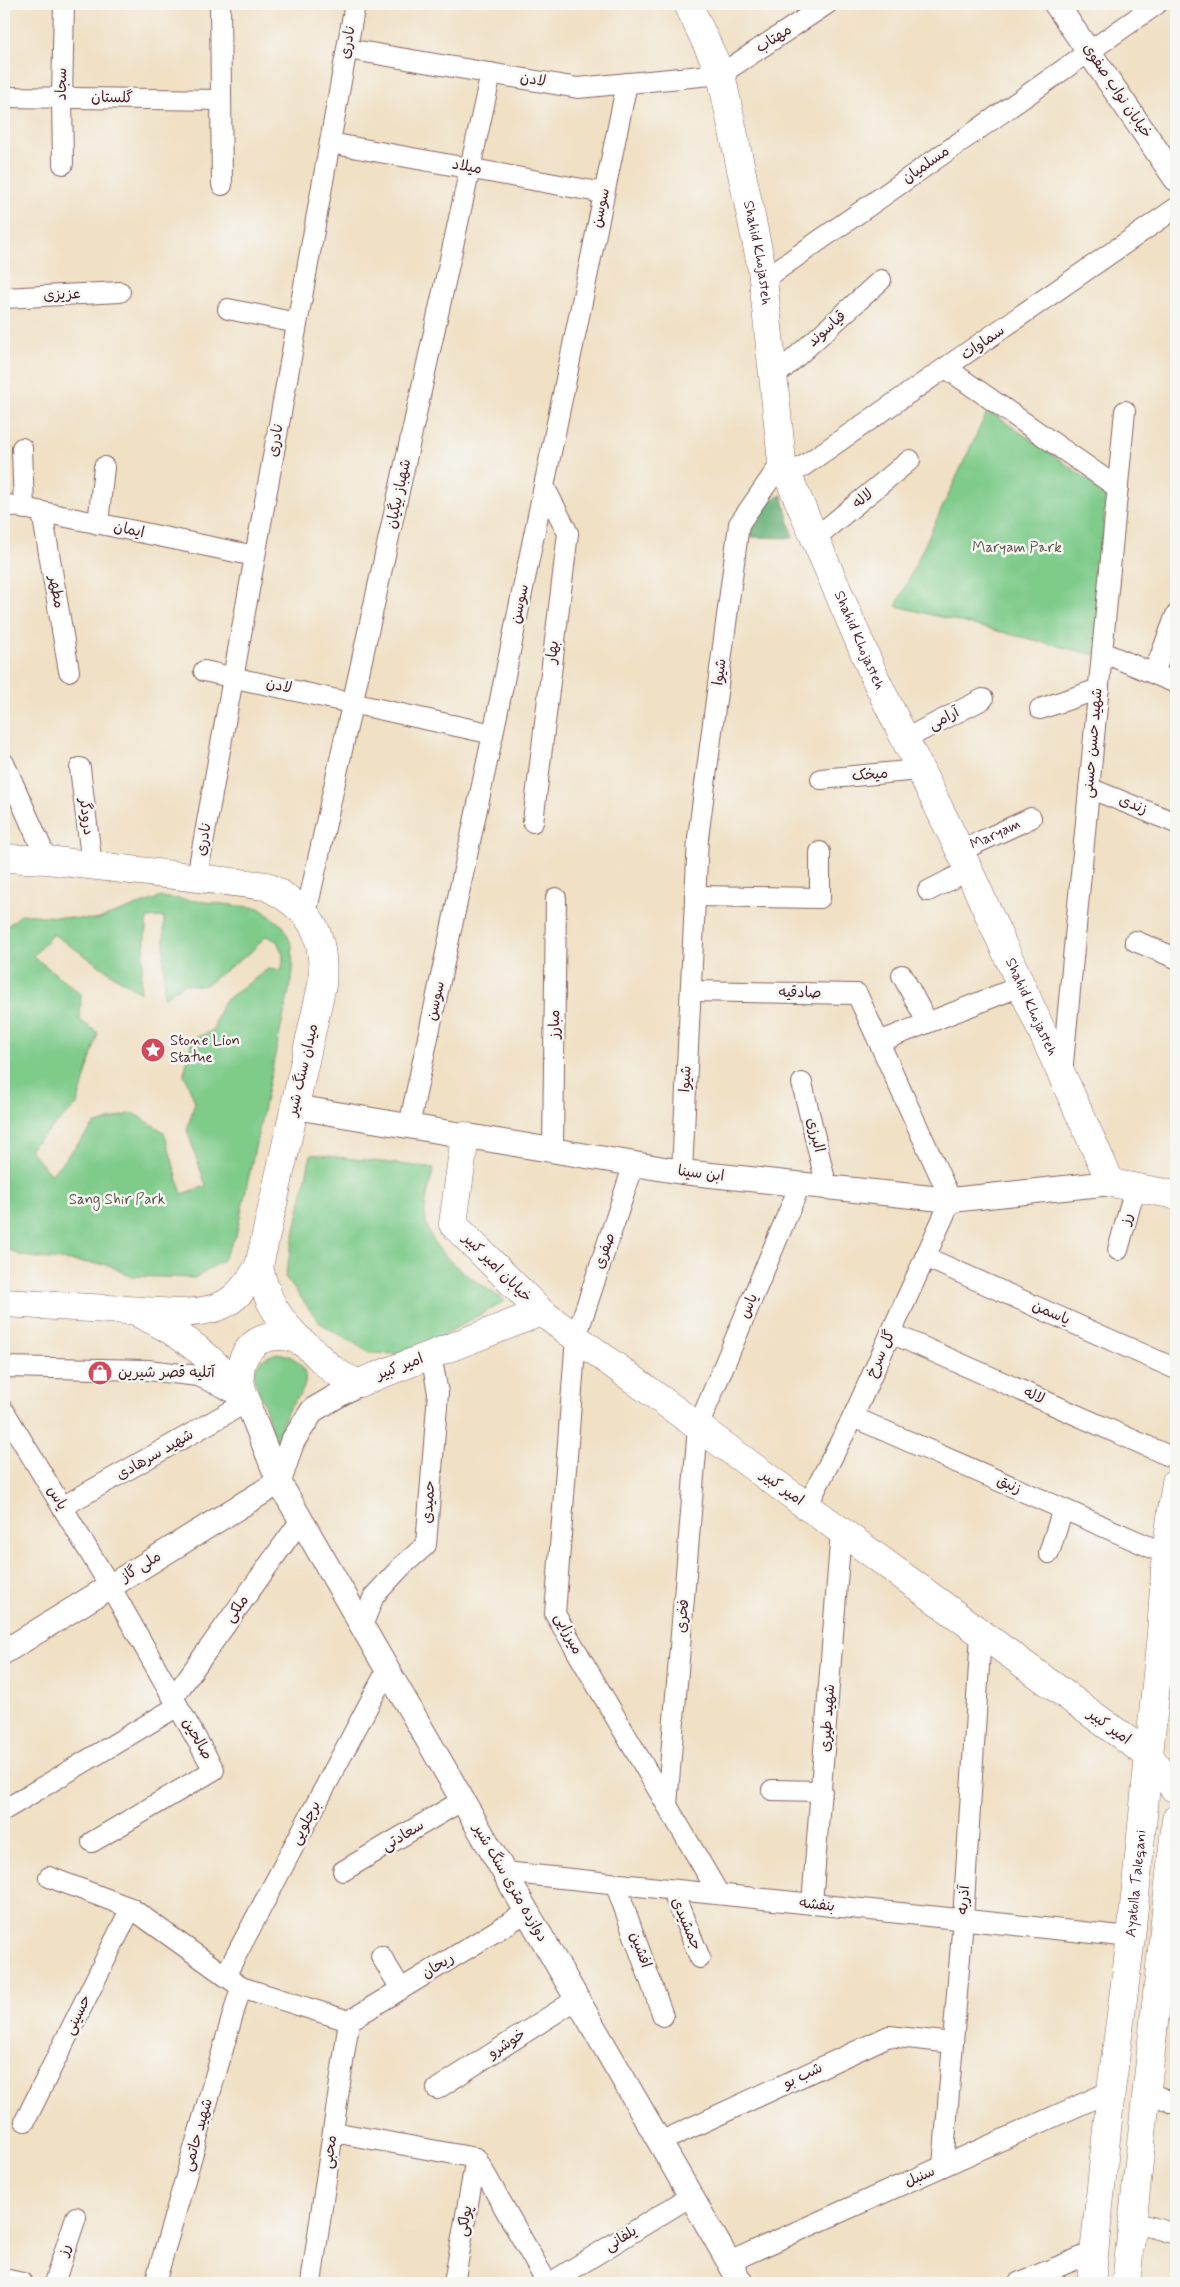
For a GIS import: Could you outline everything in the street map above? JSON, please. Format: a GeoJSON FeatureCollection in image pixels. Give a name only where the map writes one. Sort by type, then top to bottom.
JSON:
{"type":"FeatureCollection","features":[{"type":"Feature","properties":{"kind":"main road","name":"Shahid Khojasteh"},"geometry":{"type":"LineString","coordinates":[[688,4],[721,74],[763,280],[786,469],[876,680],[964,861],[1062,1075],[1123,1185]]}},
{"type":"Feature","properties":{"kind":"main road","name":"میدان سنگ شیر"},"geometry":{"type":"LineString","coordinates":[[4,858],[47,860],[266,886],[288,897],[306,914],[318,936],[324,960],[322,984],[259,1266],[246,1287],[227,1303],[203,1312],[135,1311],[5,1304]]}},
{"type":"Feature","properties":{"kind":"main road","name":"خیابان امیر کبیر"},"geometry":{"type":"LineString","coordinates":[[465,1136],[453,1224],[541,1312]]}},
{"type":"Feature","properties":{"kind":"main road"},"geometry":{"type":"LineString","coordinates":[[1123,1185],[1176,1195]]}},
{"type":"Feature","properties":{"kind":"main road"},"geometry":{"type":"LineString","coordinates":[[259,1266],[263,1286],[270,1304],[289,1330],[332,1369],[347,1379],[359,1383]]}},
{"type":"Feature","properties":{"kind":"main road"},"geometry":{"type":"LineString","coordinates":[[135,1311],[159,1323],[207,1356],[248,1402]]}},
{"type":"Feature","properties":{"kind":"main road","name":"امیر کبیر"},"geometry":{"type":"LineString","coordinates":[[359,1383],[541,1312],[1148,1755],[1175,1791]]}},
{"type":"Feature","properties":{"kind":"main road"},"geometry":{"type":"LineString","coordinates":[[248,1402],[241,1391],[240,1366],[254,1344],[266,1338],[278,1336],[291,1337],[303,1343]]}},
{"type":"Feature","properties":{"kind":"main road","name":"Ayatolla Taleqani"},"geometry":{"type":"LineString","coordinates":[[1091,2283],[1111,2091],[1131,1937],[1148,1755],[1168,1635],[1166,1554],[1176,1482]]}},
{"type":"Feature","properties":{"kind":"main road"},"geometry":{"type":"LineString","coordinates":[[1126,2283],[1176,1819]]}},
{"type":"Feature","properties":{"kind":"main road"},"geometry":{"type":"LineString","coordinates":[[1122,2005],[1155,2006]]}},
{"type":"Feature","properties":{"kind":"street","name":"سجاد"},"geometry":{"type":"LineString","coordinates":[[63,164],[64,4]]}},
{"type":"Feature","properties":{"kind":"street"},"geometry":{"type":"LineString","coordinates":[[220,4],[222,185]]}},
{"type":"Feature","properties":{"kind":"street","name":"نادری"},"geometry":{"type":"LineString","coordinates":[[197,877],[355,4]]}},
{"type":"Feature","properties":{"kind":"street","name":"مهتاب"},"geometry":{"type":"LineString","coordinates":[[721,74],[827,4]]}},
{"type":"Feature","properties":{"kind":"street","name":"خیابان نواب صفوی"},"geometry":{"type":"LineString","coordinates":[[1056,4],[1176,179]]}},
{"type":"Feature","properties":{"kind":"street","name":"مسلمیان"},"geometry":{"type":"LineString","coordinates":[[763,280],[1157,4]]}},
{"type":"Feature","properties":{"kind":"street","name":"لادن"},"geometry":{"type":"LineString","coordinates":[[347,49],[578,88],[721,74]]}},
{"type":"Feature","properties":{"kind":"street","name":"شهباز بیگیان"},"geometry":{"type":"LineString","coordinates":[[306,914],[491,73]]}},
{"type":"Feature","properties":{"kind":"street","name":"سوسن"},"geometry":{"type":"LineString","coordinates":[[409,1126],[493,734],[627,83]]}},
{"type":"Feature","properties":{"kind":"street","name":"گلستان"},"geometry":{"type":"LineString","coordinates":[[4,97],[221,100]]}},
{"type":"Feature","properties":{"kind":"street","name":"میلاد"},"geometry":{"type":"LineString","coordinates":[[330,143],[604,193]]}},
{"type":"Feature","properties":{"kind":"street","name":"سماوات"},"geometry":{"type":"LineString","coordinates":[[786,469],[946,368],[1176,208]]}},
{"type":"Feature","properties":{"kind":"street","name":"قیاسوند"},"geometry":{"type":"LineString","coordinates":[[774,378],[881,280]]}},
{"type":"Feature","properties":{"kind":"street","name":"عزیزی"},"geometry":{"type":"LineString","coordinates":[[4,298],[120,292]]}},
{"type":"Feature","properties":{"kind":"street"},"geometry":{"type":"LineString","coordinates":[[228,309],[297,323]]}},
{"type":"Feature","properties":{"kind":"street"},"geometry":{"type":"LineString","coordinates":[[946,368],[1118,488]]}},
{"type":"Feature","properties":{"kind":"street","name":"شهید حسن حسنی"},"geometry":{"type":"LineString","coordinates":[[1062,1075],[1125,411]]}},
{"type":"Feature","properties":{"kind":"street"},"geometry":{"type":"LineString","coordinates":[[22,448],[33,510]]}},
{"type":"Feature","properties":{"kind":"street","name":"لاله"},"geometry":{"type":"LineString","coordinates":[[815,538],[910,460]]}},
{"type":"Feature","properties":{"kind":"street"},"geometry":{"type":"LineString","coordinates":[[98,524],[104,467]]}},
{"type":"Feature","properties":{"kind":"street","name":"شیوا"},"geometry":{"type":"LineString","coordinates":[[682,1172],[698,838],[739,524],[786,469]]}},
{"type":"Feature","properties":{"kind":"street","name":"بهار"},"geometry":{"type":"LineString","coordinates":[[533,822],[568,533],[544,486]]}},
{"type":"Feature","properties":{"kind":"street","name":"ایمان"},"geometry":{"type":"LineString","coordinates":[[4,504],[255,556]]}},
{"type":"Feature","properties":{"kind":"street","name":"مطهر"},"geometry":{"type":"LineString","coordinates":[[33,510],[69,671]]}},
{"type":"Feature","properties":{"kind":"street"},"geometry":{"type":"LineString","coordinates":[[1154,674],[1176,615]]}},
{"type":"Feature","properties":{"kind":"street"},"geometry":{"type":"LineString","coordinates":[[1102,652],[1176,683]]}},
{"type":"Feature","properties":{"kind":"street","name":"لادن"},"geometry":{"type":"LineString","coordinates":[[204,670],[493,734]]}},
{"type":"Feature","properties":{"kind":"street"},"geometry":{"type":"LineString","coordinates":[[1040,709],[1099,689]]}},
{"type":"Feature","properties":{"kind":"street","name":"آرامی"},"geometry":{"type":"LineString","coordinates":[[905,739],[983,699]]}},
{"type":"Feature","properties":{"kind":"street"},"geometry":{"type":"LineString","coordinates":[[4,763],[47,860]]}},
{"type":"Feature","properties":{"kind":"street","name":"درودگر"},"geometry":{"type":"LineString","coordinates":[[80,768],[92,865]]}},
{"type":"Feature","properties":{"kind":"street","name":"میخک"},"geometry":{"type":"LineString","coordinates":[[821,779],[919,770]]}},
{"type":"Feature","properties":{"kind":"street","name":"زندی"},"geometry":{"type":"LineString","coordinates":[[1089,788],[1176,823]]}},
{"type":"Feature","properties":{"kind":"street","name":"Maryam"},"geometry":{"type":"LineString","coordinates":[[928,890],[964,861],[1031,818]]}},
{"type":"Feature","properties":{"kind":"street"},"geometry":{"type":"LineString","coordinates":[[695,896],[820,898],[820,852]]}},
{"type":"Feature","properties":{"kind":"street","name":"مبارز"},"geometry":{"type":"LineString","coordinates":[[553,1150],[556,898]]}},
{"type":"Feature","properties":{"kind":"street"},"geometry":{"type":"LineString","coordinates":[[1135,941],[1176,958]]}},
{"type":"Feature","properties":{"kind":"street"},"geometry":{"type":"LineString","coordinates":[[902,975],[926,1022]]}},
{"type":"Feature","properties":{"kind":"street"},"geometry":{"type":"LineString","coordinates":[[879,1042],[1022,986]]}},
{"type":"Feature","properties":{"kind":"street","name":"صادقیه"},"geometry":{"type":"LineString","coordinates":[[691,991],[857,994],[951,1200]]}},
{"type":"Feature","properties":{"kind":"street","name":"البرزی"},"geometry":{"type":"LineString","coordinates":[[802,1083],[828,1188]]}},
{"type":"Feature","properties":{"kind":"street","name":"ابن سینا"},"geometry":{"type":"LineString","coordinates":[[295,1107],[682,1172],[951,1200],[1123,1185]]}},
{"type":"Feature","properties":{"kind":"street","name":"صفری"},"geometry":{"type":"LineString","coordinates":[[576,1338],[634,1164]]}},
{"type":"Feature","properties":{"kind":"street","name":"یاس"},"geometry":{"type":"LineString","coordinates":[[698,1427],[800,1185]]}},
{"type":"Feature","properties":{"kind":"street","name":"رز"},"geometry":{"type":"LineString","coordinates":[[1118,1250],[1123,1185]]}},
{"type":"Feature","properties":{"kind":"street","name":"گل سرخ"},"geometry":{"type":"LineString","coordinates":[[806,1506],[853,1417],[951,1200]]}},
{"type":"Feature","properties":{"kind":"street","name":"یاسمن"},"geometry":{"type":"LineString","coordinates":[[925,1257],[1176,1369]]}},
{"type":"Feature","properties":{"kind":"street","name":"لاله"},"geometry":{"type":"LineString","coordinates":[[891,1334],[1176,1459]]}},
{"type":"Feature","properties":{"kind":"street","name":"میرزایی"},"geometry":{"type":"LineString","coordinates":[[576,1338],[555,1614],[719,1894]]}},
{"type":"Feature","properties":{"kind":"street","name":"حمیدی"},"geometry":{"type":"LineString","coordinates":[[362,1626],[374,1596],[401,1567],[426,1545],[438,1393],[431,1355]]}},
{"type":"Feature","properties":{"kind":"street"},"geometry":{"type":"LineString","coordinates":[[4,1367],[148,1370],[198,1376],[225,1388],[248,1402]]}},
{"type":"Feature","properties":{"kind":"street"},"geometry":{"type":"LineString","coordinates":[[279,1482],[292,1442],[313,1410],[359,1383]]}},
{"type":"Feature","properties":{"kind":"street","name":"دوازده متری سنگ شیر"},"geometry":{"type":"LineString","coordinates":[[248,1402],[279,1482],[741,2283]]}},
{"type":"Feature","properties":{"kind":"street","name":"شهید سرهادی"},"geometry":{"type":"LineString","coordinates":[[62,1507],[248,1402]]}},
{"type":"Feature","properties":{"kind":"street","name":"یاس"},"geometry":{"type":"LineString","coordinates":[[4,1411],[110,1586]]}},
{"type":"Feature","properties":{"kind":"street","name":"زنبق"},"geometry":{"type":"LineString","coordinates":[[853,1417],[1166,1554]]}},
{"type":"Feature","properties":{"kind":"street","name":"فخری"},"geometry":{"type":"LineString","coordinates":[[667,1805],[698,1427]]}},
{"type":"Feature","properties":{"kind":"street","name":"ملی گاز"},"geometry":{"type":"LineString","coordinates":[[4,1652],[279,1482]]}},
{"type":"Feature","properties":{"kind":"street"},"geometry":{"type":"LineString","coordinates":[[1048,1554],[1063,1509]]}},
{"type":"Feature","properties":{"kind":"street","name":"ملکی"},"geometry":{"type":"LineString","coordinates":[[4,1810],[175,1702],[301,1520]]}},
{"type":"Feature","properties":{"kind":"street","name":"شهید طیری"},"geometry":{"type":"LineString","coordinates":[[812,1904],[841,1531]]}},
{"type":"Feature","properties":{"kind":"street","name":"صالحین"},"geometry":{"type":"LineString","coordinates":[[92,1842],[214,1770],[110,1586]]}},
{"type":"Feature","properties":{"kind":"street","name":"آذربه"},"geometry":{"type":"LineString","coordinates":[[943,2166],[963,1920],[981,1634]]}},
{"type":"Feature","properties":{"kind":"street","name":"برچلویی"},"geometry":{"type":"LineString","coordinates":[[233,1982],[388,1670]]}},
{"type":"Feature","properties":{"kind":"street"},"geometry":{"type":"LineString","coordinates":[[772,1790],[822,1791]]}},
{"type":"Feature","properties":{"kind":"street","name":"سعادتی"},"geometry":{"type":"LineString","coordinates":[[343,1871],[463,1800]]}},
{"type":"Feature","properties":{"kind":"street","name":"بنفشه"},"geometry":{"type":"LineString","coordinates":[[504,1872],[1131,1937]]}},
{"type":"Feature","properties":{"kind":"street"},"geometry":{"type":"LineString","coordinates":[[49,1878],[131,1908],[233,1982],[349,2021]]}},
{"type":"Feature","properties":{"kind":"street","name":"افشین"},"geometry":{"type":"LineString","coordinates":[[616,1885],[664,2016]]}},
{"type":"Feature","properties":{"kind":"street","name":"جمشیدی"},"geometry":{"type":"LineString","coordinates":[[672,1890],[700,1958]]}},
{"type":"Feature","properties":{"kind":"street","name":"حسینی"},"geometry":{"type":"LineString","coordinates":[[25,2121],[131,1908]]}},
{"type":"Feature","properties":{"kind":"street","name":"ریحان"},"geometry":{"type":"LineString","coordinates":[[349,2021],[527,1912]]}},
{"type":"Feature","properties":{"kind":"street"},"geometry":{"type":"LineString","coordinates":[[381,1956],[400,1990]]}},
{"type":"Feature","properties":{"kind":"street","name":"شهید حاتمی"},"geometry":{"type":"LineString","coordinates":[[155,2283],[233,1982]]}},
{"type":"Feature","properties":{"kind":"street","name":"خوشرو"},"geometry":{"type":"LineString","coordinates":[[438,2089],[577,1999]]}},
{"type":"Feature","properties":{"kind":"street","name":"محبی"},"geometry":{"type":"LineString","coordinates":[[311,2283],[349,2021]]}},
{"type":"Feature","properties":{"kind":"street","name":"شب بو"},"geometry":{"type":"LineString","coordinates":[[660,2142],[888,2036],[953,2043]]}},
{"type":"Feature","properties":{"kind":"street","name":"سنبل"},"geometry":{"type":"LineString","coordinates":[[729,2262],[1111,2091]]}},
{"type":"Feature","properties":{"kind":"street"},"geometry":{"type":"LineString","coordinates":[[1147,2092],[1176,2104]]}},
{"type":"Feature","properties":{"kind":"street"},"geometry":{"type":"LineString","coordinates":[[333,2132],[476,2158],[549,2283]]}},
{"type":"Feature","properties":{"kind":"street","name":"پولکی"},"geometry":{"type":"LineString","coordinates":[[454,2283],[476,2158]]}},
{"type":"Feature","properties":{"kind":"street","name":"یلفانی"},"geometry":{"type":"LineString","coordinates":[[549,2283],[691,2196]]}},
{"type":"Feature","properties":{"kind":"street","name":"رز"},"geometry":{"type":"LineString","coordinates":[[54,2283],[76,2217]]}},
{"type":"Feature","properties":{"kind":"street"},"geometry":{"type":"LineString","coordinates":[[1133,2222],[1176,2234]]}},
{"type":"Feature","properties":{"kind":"street"},"geometry":{"type":"LineString","coordinates":[[1018,2283],[1094,2252]]}},
{"type":"Feature","properties":{"kind":"street"},"geometry":{"type":"LineString","coordinates":[[4,2279],[22,2283]]}},
{"type":"Feature","properties":{"kind":"green space","name":"Maryam Park"},"geometry":{"type":"Polygon","coordinates":[[[988,410],[1106,492],[1095,655],[896,606],[988,410]]]}},
{"type":"Feature","properties":{"kind":"green space"},"geometry":{"type":"Polygon","coordinates":[[[782,495],[793,538],[751,537],[760,511],[769,502],[782,495]]]}},
{"type":"Feature","properties":{"kind":"green space","name":"Sang Shir Park"},"geometry":{"type":"Polygon","coordinates":[[[161,897],[259,908],[284,927],[292,946],[293,972],[236,1236],[222,1261],[195,1278],[129,1276],[109,1265],[22,1256],[8,1249],[4,1243],[4,929],[22,914],[96,920],[161,897]],[[164,917],[147,918],[140,993],[53,934],[33,956],[81,994],[80,1020],[98,1033],[77,1105],[29,1149],[51,1175],[94,1125],[128,1114],[135,1114],[164,1132],[182,1194],[206,1186],[187,1130],[195,1102],[184,1074],[192,1039],[212,1031],[223,1002],[268,969],[282,970],[283,955],[277,941],[266,936],[252,951],[204,986],[183,984],[164,998],[164,917]]]}},
{"type":"Feature","properties":{"kind":"green space"},"geometry":{"type":"Polygon","coordinates":[[[311,1154],[434,1168],[425,1209],[428,1230],[435,1243],[455,1265],[505,1301],[422,1347],[399,1354],[370,1353],[320,1323],[285,1277],[311,1154]]]}},
{"type":"Feature","properties":{"kind":"green space"},"geometry":{"type":"Polygon","coordinates":[[[277,1353],[290,1356],[300,1363],[305,1374],[305,1380],[303,1390],[286,1414],[277,1448],[256,1385],[255,1370],[266,1358],[277,1353]]]}},
{"type":"Feature","properties":{"kind":"place","name":"Stone Lion Statue"},"geometry":{"type":"Point","coordinates":[153,1050]}},
{"type":"Feature","properties":{"kind":"place","name":"آتلیه قصر شیرین"},"geometry":{"type":"Point","coordinates":[100,1373]}}]}
